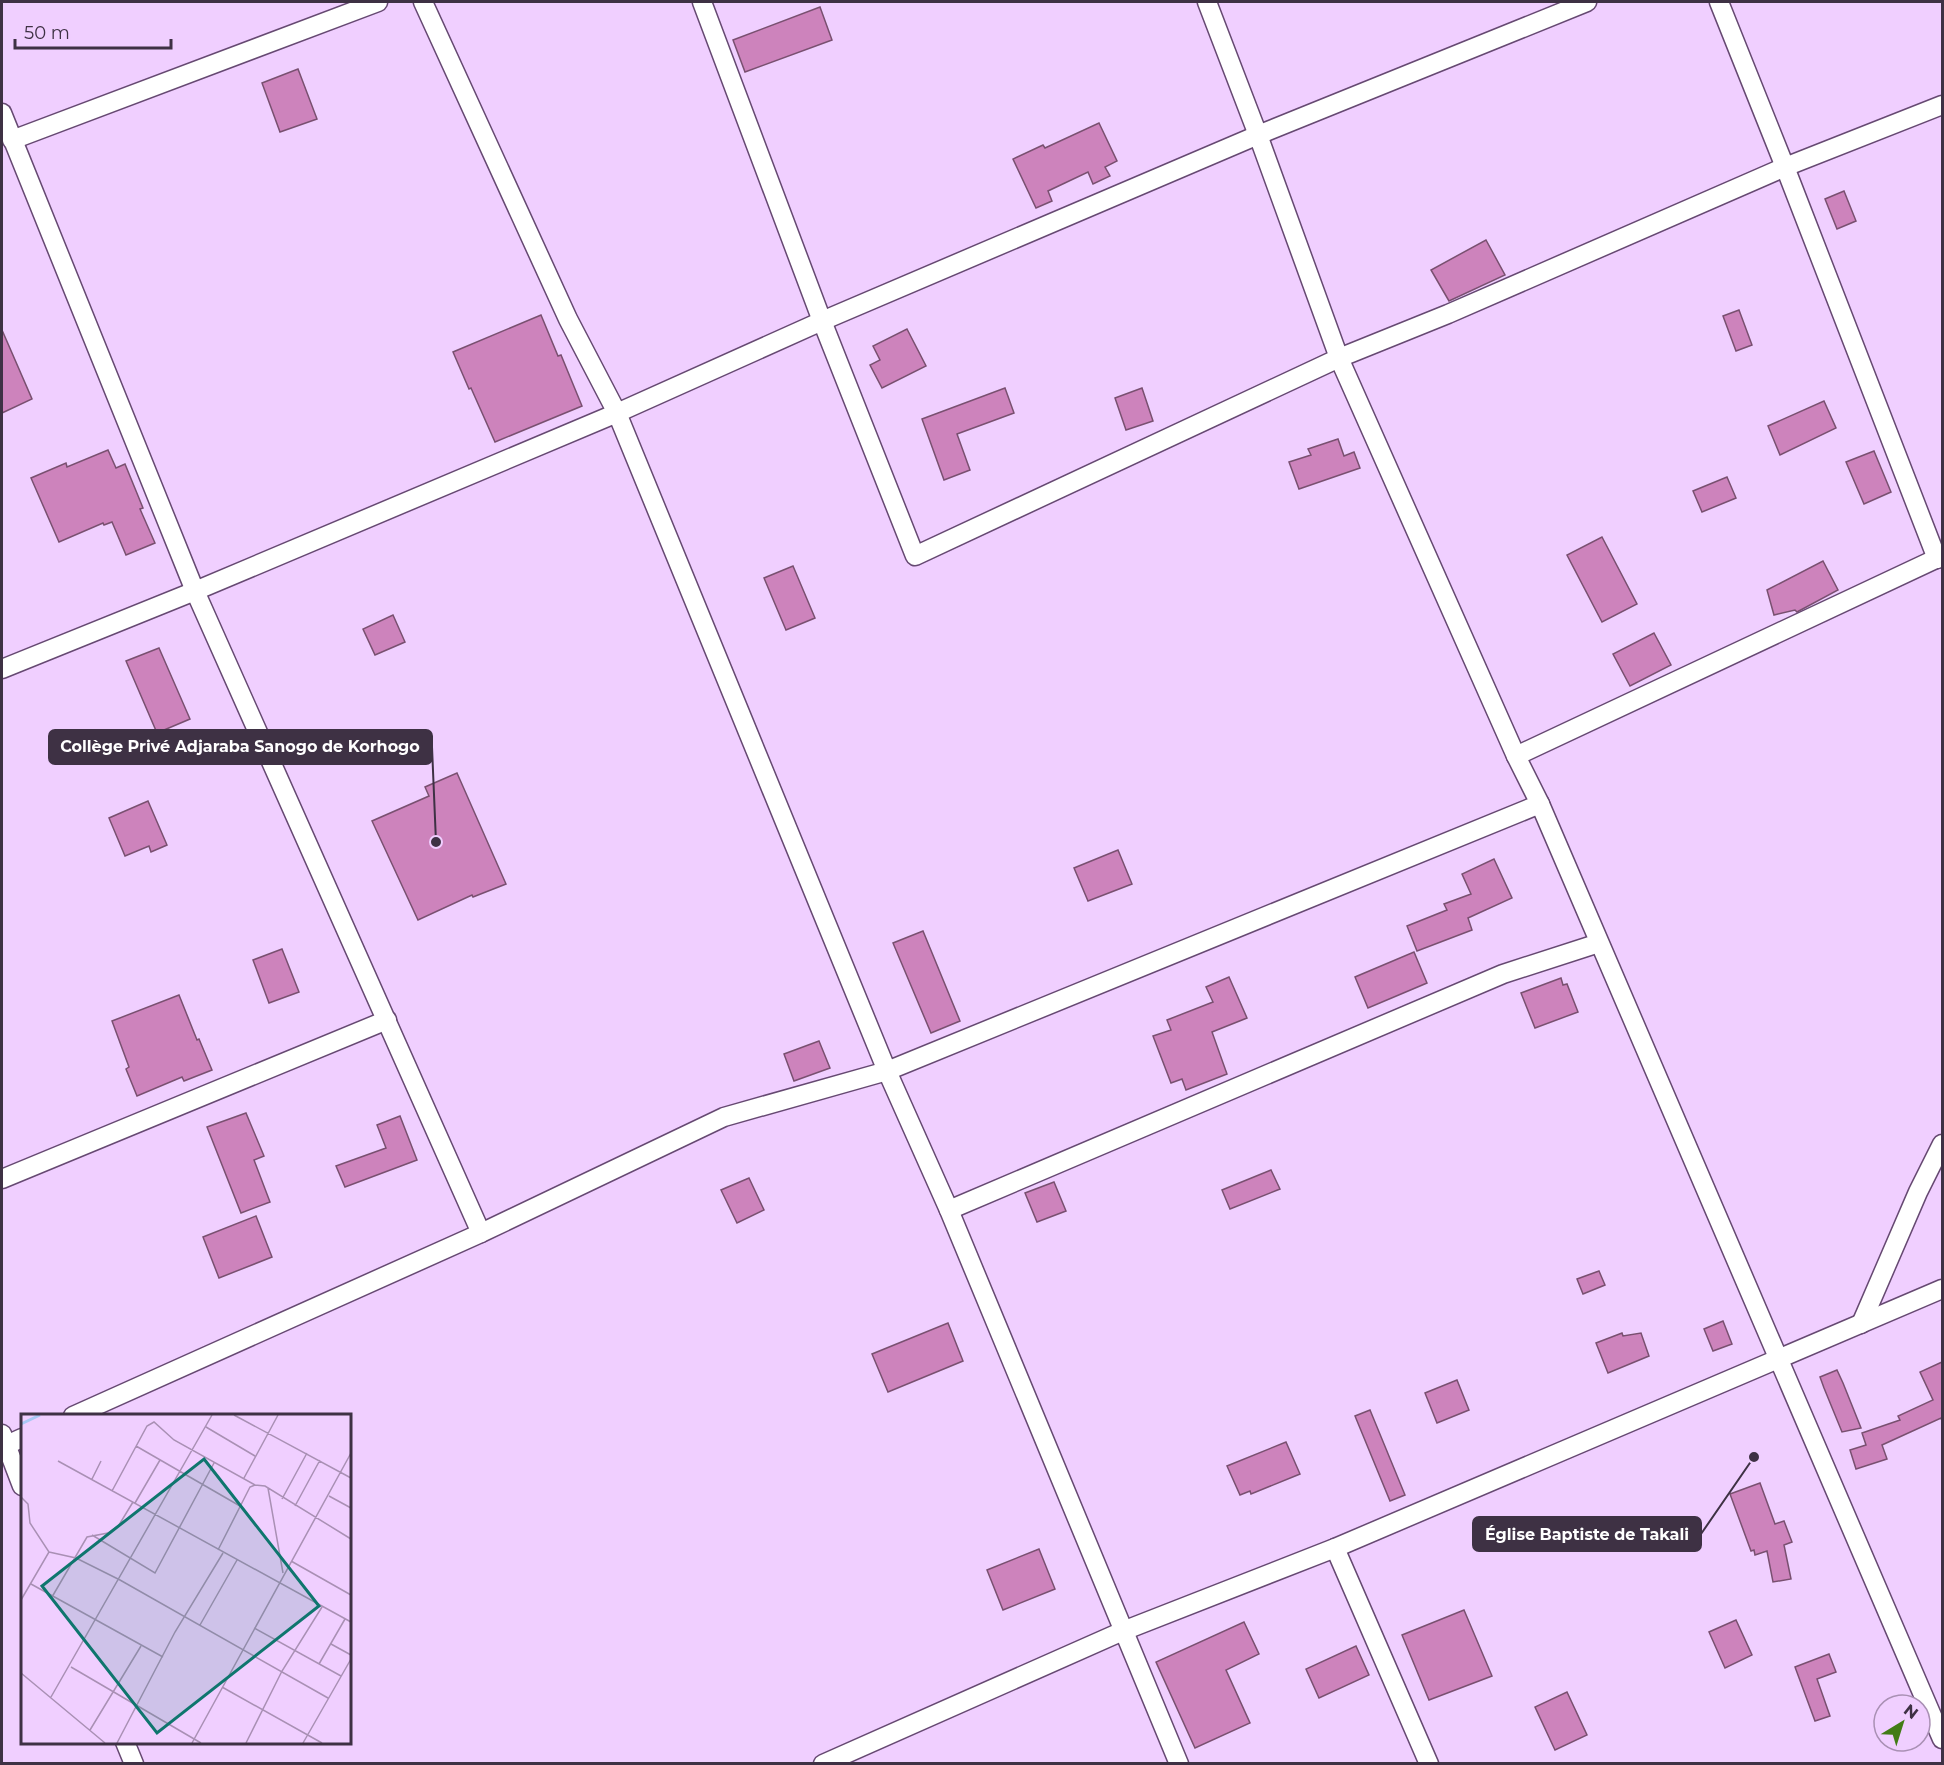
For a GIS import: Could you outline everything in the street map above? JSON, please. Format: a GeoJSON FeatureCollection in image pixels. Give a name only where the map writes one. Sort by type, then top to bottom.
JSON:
{"type":"FeatureCollection","features":[{"type":"Feature","properties":{"kind":"street"},"geometry":{"type":"LineString","coordinates":[[12,140],[378,2]]}},
{"type":"Feature","properties":{"kind":"street"},"geometry":{"type":"LineString","coordinates":[[423,2],[568,319],[617,413],[887,1071],[950,1210],[1179,1764]]}},
{"type":"Feature","properties":{"kind":"street"},"geometry":{"type":"LineString","coordinates":[[702,2],[822,321],[915,556],[1339,358],[1459,309],[1785,167],[1942,105]]}},
{"type":"Feature","properties":{"kind":"street"},"geometry":{"type":"LineString","coordinates":[[1207,2],[1339,358],[1515,756],[1540,804],[1942,1740]]}},
{"type":"Feature","properties":{"kind":"street"},"geometry":{"type":"LineString","coordinates":[[2,669],[195,591],[617,413],[822,321],[1258,135],[1587,2]]}},
{"type":"Feature","properties":{"kind":"street"},"geometry":{"type":"LineString","coordinates":[[1515,756],[1940,557],[1719,2]]}},
{"type":"Feature","properties":{"kind":"street"},"geometry":{"type":"LineString","coordinates":[[2,113],[195,591],[482,1233]]}},
{"type":"Feature","properties":{"kind":"street"},"geometry":{"type":"LineString","coordinates":[[77,1414],[482,1233],[724,1117],[887,1071],[1540,804]]}},
{"type":"Feature","properties":{"kind":"street"},"geometry":{"type":"LineString","coordinates":[[950,1210],[1503,974],[1599,943]]}},
{"type":"Feature","properties":{"kind":"street"},"geometry":{"type":"LineString","coordinates":[[2,1179],[387,1020]]}},
{"type":"Feature","properties":{"kind":"street"},"geometry":{"type":"LineString","coordinates":[[1861,1324],[1918,1192],[1942,1144]]}},
{"type":"Feature","properties":{"kind":"street"},"geometry":{"type":"LineString","coordinates":[[823,1764],[1123,1631],[1335,1548],[1942,1288]]}},
{"type":"Feature","properties":{"kind":"street"},"geometry":{"type":"LineString","coordinates":[[8,1441],[21,1483]]}},
{"type":"Feature","properties":{"kind":"street"},"geometry":{"type":"LineString","coordinates":[[1335,1548],[1429,1764]]}},
{"type":"Feature","properties":{"kind":"street"},"geometry":{"type":"LineString","coordinates":[[125,1744],[134,1764]]}},
{"type":"Feature","properties":{"kind":"building"},"geometry":{"type":"Polygon","coordinates":[[[820,7],[832,40],[745,72],[733,40],[820,7]]]}},
{"type":"Feature","properties":{"kind":"building"},"geometry":{"type":"Polygon","coordinates":[[[298,69],[317,119],[280,132],[262,83],[298,69]]]}},
{"type":"Feature","properties":{"kind":"building"},"geometry":{"type":"Polygon","coordinates":[[[1099,123],[1117,161],[1105,167],[1110,176],[1093,184],[1088,172],[1048,191],[1052,201],[1036,208],[1013,159],[1043,145],[1045,148],[1099,123]]]}},
{"type":"Feature","properties":{"kind":"building"},"geometry":{"type":"Polygon","coordinates":[[[1844,191],[1856,221],[1837,229],[1825,199],[1844,191]]]}},
{"type":"Feature","properties":{"kind":"building"},"geometry":{"type":"Polygon","coordinates":[[[1486,240],[1505,275],[1449,301],[1431,270],[1486,240]]]}},
{"type":"Feature","properties":{"kind":"building"},"geometry":{"type":"Polygon","coordinates":[[[1739,310],[1752,345],[1736,351],[1723,316],[1739,310]]]}},
{"type":"Feature","properties":{"kind":"building"},"geometry":{"type":"Polygon","coordinates":[[[541,315],[558,356],[561,355],[582,406],[495,442],[453,352],[541,315]]]}},
{"type":"Feature","properties":{"kind":"building"},"geometry":{"type":"Polygon","coordinates":[[[907,329],[926,366],[882,388],[870,365],[880,360],[873,346],[907,329]]]}},
{"type":"Feature","properties":{"kind":"building"},"geometry":{"type":"Polygon","coordinates":[[[2,330],[32,399],[2,413],[2,330]]]}},
{"type":"Feature","properties":{"kind":"building"},"geometry":{"type":"Polygon","coordinates":[[[1005,388],[1014,413],[957,434],[970,470],[944,480],[922,419],[1005,388]]]}},
{"type":"Feature","properties":{"kind":"building"},"geometry":{"type":"Polygon","coordinates":[[[1142,388],[1153,421],[1126,430],[1115,398],[1142,388]]]}},
{"type":"Feature","properties":{"kind":"building"},"geometry":{"type":"Polygon","coordinates":[[[1824,401],[1836,428],[1780,455],[1768,426],[1824,401]]]}},
{"type":"Feature","properties":{"kind":"building"},"geometry":{"type":"Polygon","coordinates":[[[1338,439],[1344,456],[1354,452],[1360,468],[1299,489],[1289,462],[1311,455],[1308,449],[1338,439]]]}},
{"type":"Feature","properties":{"kind":"building"},"geometry":{"type":"Polygon","coordinates":[[[108,450],[116,468],[125,464],[143,508],[140,509],[155,543],[126,555],[112,522],[104,525],[103,523],[59,542],[31,478],[66,463],[67,467],[108,450]]]}},
{"type":"Feature","properties":{"kind":"building"},"geometry":{"type":"Polygon","coordinates":[[[1874,451],[1891,492],[1864,504],[1846,462],[1874,451]]]}},
{"type":"Feature","properties":{"kind":"building"},"geometry":{"type":"Polygon","coordinates":[[[1727,477],[1736,498],[1702,512],[1693,491],[1727,477]]]}},
{"type":"Feature","properties":{"kind":"building"},"geometry":{"type":"Polygon","coordinates":[[[1602,537],[1637,604],[1602,622],[1567,555],[1602,537]]]}},
{"type":"Feature","properties":{"kind":"building"},"geometry":{"type":"Polygon","coordinates":[[[1823,561],[1838,590],[1797,612],[1795,610],[1774,615],[1767,590],[1823,561]]]}},
{"type":"Feature","properties":{"kind":"building"},"geometry":{"type":"Polygon","coordinates":[[[793,566],[815,618],[786,630],[764,578],[793,566]]]}},
{"type":"Feature","properties":{"kind":"building"},"geometry":{"type":"Polygon","coordinates":[[[393,615],[405,642],[375,655],[363,629],[393,615]]]}},
{"type":"Feature","properties":{"kind":"building"},"geometry":{"type":"Polygon","coordinates":[[[1654,633],[1671,665],[1630,686],[1613,654],[1654,633]]]}},
{"type":"Feature","properties":{"kind":"building"},"geometry":{"type":"Polygon","coordinates":[[[159,648],[190,719],[157,733],[126,661],[159,648]]]}},
{"type":"Feature","properties":{"kind":"building"},"geometry":{"type":"Polygon","coordinates":[[[457,773],[506,884],[473,897],[472,895],[418,920],[372,821],[429,796],[425,787],[457,773]]]}},
{"type":"Feature","properties":{"kind":"building"},"geometry":{"type":"Polygon","coordinates":[[[148,801],[167,845],[151,852],[149,846],[125,856],[109,818],[148,801]]]}},
{"type":"Feature","properties":{"kind":"building"},"geometry":{"type":"Polygon","coordinates":[[[1118,850],[1132,884],[1088,901],[1074,868],[1118,850]]]}},
{"type":"Feature","properties":{"kind":"building"},"geometry":{"type":"Polygon","coordinates":[[[1494,859],[1512,898],[1468,918],[1472,930],[1417,951],[1407,926],[1447,910],[1444,904],[1471,894],[1462,874],[1494,859]]]}},
{"type":"Feature","properties":{"kind":"building"},"geometry":{"type":"Polygon","coordinates":[[[923,931],[960,1021],[931,1033],[893,943],[923,931]]]}},
{"type":"Feature","properties":{"kind":"building"},"geometry":{"type":"Polygon","coordinates":[[[282,949],[299,992],[269,1003],[253,960],[282,949]]]}},
{"type":"Feature","properties":{"kind":"building"},"geometry":{"type":"Polygon","coordinates":[[[1414,952],[1427,983],[1368,1008],[1355,977],[1414,952]]]}},
{"type":"Feature","properties":{"kind":"building"},"geometry":{"type":"Polygon","coordinates":[[[1229,977],[1247,1018],[1212,1032],[1227,1074],[1186,1090],[1182,1079],[1171,1083],[1153,1036],[1171,1030],[1167,1020],[1213,1002],[1206,987],[1229,977]]]}},
{"type":"Feature","properties":{"kind":"building"},"geometry":{"type":"Polygon","coordinates":[[[1561,978],[1563,985],[1567,984],[1578,1012],[1535,1028],[1521,993],[1561,978]]]}},
{"type":"Feature","properties":{"kind":"building"},"geometry":{"type":"Polygon","coordinates":[[[179,995],[212,1070],[184,1081],[182,1077],[137,1096],[126,1069],[129,1067],[112,1021],[179,995]]]}},
{"type":"Feature","properties":{"kind":"building"},"geometry":{"type":"Polygon","coordinates":[[[819,1041],[830,1068],[794,1081],[784,1054],[819,1041]]]}},
{"type":"Feature","properties":{"kind":"building"},"geometry":{"type":"Polygon","coordinates":[[[246,1113],[264,1156],[254,1160],[270,1202],[241,1213],[207,1127],[246,1113]]]}},
{"type":"Feature","properties":{"kind":"building"},"geometry":{"type":"Polygon","coordinates":[[[400,1116],[417,1160],[345,1187],[336,1166],[386,1148],[377,1125],[400,1116]]]}},
{"type":"Feature","properties":{"kind":"building"},"geometry":{"type":"Polygon","coordinates":[[[1271,1170],[1280,1189],[1230,1209],[1222,1190],[1271,1170]]]}},
{"type":"Feature","properties":{"kind":"building"},"geometry":{"type":"Polygon","coordinates":[[[749,1178],[764,1210],[737,1223],[721,1190],[749,1178]]]}},
{"type":"Feature","properties":{"kind":"building"},"geometry":{"type":"Polygon","coordinates":[[[1054,1182],[1066,1211],[1037,1222],[1025,1193],[1054,1182]]]}},
{"type":"Feature","properties":{"kind":"building"},"geometry":{"type":"Polygon","coordinates":[[[256,1216],[272,1257],[219,1278],[203,1237],[256,1216]]]}},
{"type":"Feature","properties":{"kind":"building"},"geometry":{"type":"Polygon","coordinates":[[[1599,1271],[1605,1285],[1583,1294],[1577,1279],[1599,1271]]]}},
{"type":"Feature","properties":{"kind":"building"},"geometry":{"type":"Polygon","coordinates":[[[1723,1321],[1732,1344],[1713,1351],[1704,1329],[1723,1321]]]}},
{"type":"Feature","properties":{"kind":"building"},"geometry":{"type":"Polygon","coordinates":[[[948,1323],[963,1361],[888,1392],[872,1354],[948,1323]]]}},
{"type":"Feature","properties":{"kind":"building"},"geometry":{"type":"Polygon","coordinates":[[[1622,1333],[1623,1336],[1641,1333],[1649,1356],[1608,1373],[1596,1343],[1622,1333]]]}},
{"type":"Feature","properties":{"kind":"building"},"geometry":{"type":"Polygon","coordinates":[[[1942,1362],[1942,1421],[1941,1418],[1882,1445],[1887,1459],[1856,1469],[1850,1450],[1866,1445],[1862,1433],[1900,1420],[1898,1416],[1933,1400],[1920,1372],[1942,1362]]]}},
{"type":"Feature","properties":{"kind":"building"},"geometry":{"type":"Polygon","coordinates":[[[1837,1370],[1861,1428],[1842,1432],[1820,1377],[1837,1370]]]}},
{"type":"Feature","properties":{"kind":"building"},"geometry":{"type":"Polygon","coordinates":[[[1457,1380],[1469,1410],[1437,1423],[1425,1393],[1457,1380]]]}},
{"type":"Feature","properties":{"kind":"building"},"geometry":{"type":"Polygon","coordinates":[[[1370,1410],[1405,1495],[1390,1501],[1355,1416],[1370,1410]]]}},
{"type":"Feature","properties":{"kind":"building"},"geometry":{"type":"Polygon","coordinates":[[[1286,1442],[1300,1474],[1251,1494],[1250,1491],[1240,1495],[1227,1466],[1286,1442]]]}},
{"type":"Feature","properties":{"kind":"building"},"geometry":{"type":"Polygon","coordinates":[[[1760,1483],[1775,1524],[1784,1521],[1792,1542],[1784,1545],[1791,1579],[1773,1582],[1767,1551],[1755,1555],[1754,1550],[1751,1551],[1730,1494],[1760,1483]]]}},
{"type":"Feature","properties":{"kind":"building"},"geometry":{"type":"Polygon","coordinates":[[[1039,1549],[1055,1589],[1003,1610],[987,1570],[1039,1549]]]}},
{"type":"Feature","properties":{"kind":"building"},"geometry":{"type":"Polygon","coordinates":[[[1464,1610],[1492,1676],[1429,1700],[1402,1635],[1464,1610]]]}},
{"type":"Feature","properties":{"kind":"building"},"geometry":{"type":"Polygon","coordinates":[[[1736,1620],[1752,1655],[1725,1668],[1709,1632],[1736,1620]]]}},
{"type":"Feature","properties":{"kind":"building"},"geometry":{"type":"Polygon","coordinates":[[[1244,1622],[1259,1654],[1226,1670],[1250,1723],[1195,1748],[1156,1662],[1244,1622]]]}},
{"type":"Feature","properties":{"kind":"building"},"geometry":{"type":"Polygon","coordinates":[[[1356,1646],[1369,1675],[1319,1698],[1306,1669],[1356,1646]]]}},
{"type":"Feature","properties":{"kind":"building"},"geometry":{"type":"Polygon","coordinates":[[[1829,1654],[1836,1672],[1817,1679],[1830,1716],[1815,1721],[1795,1667],[1829,1654]]]}},
{"type":"Feature","properties":{"kind":"building"},"geometry":{"type":"Polygon","coordinates":[[[1567,1692],[1587,1735],[1555,1750],[1535,1707],[1567,1692]]]}},
{"type":"Feature","properties":{"kind":"place","name":"Collège Privé Adjaraba Sanogo de Korhogo"},"geometry":{"type":"Point","coordinates":[436,842]}},
{"type":"Feature","properties":{"kind":"place","name":"Église Baptiste de Takali"},"geometry":{"type":"Point","coordinates":[1754,1457]}}]}
